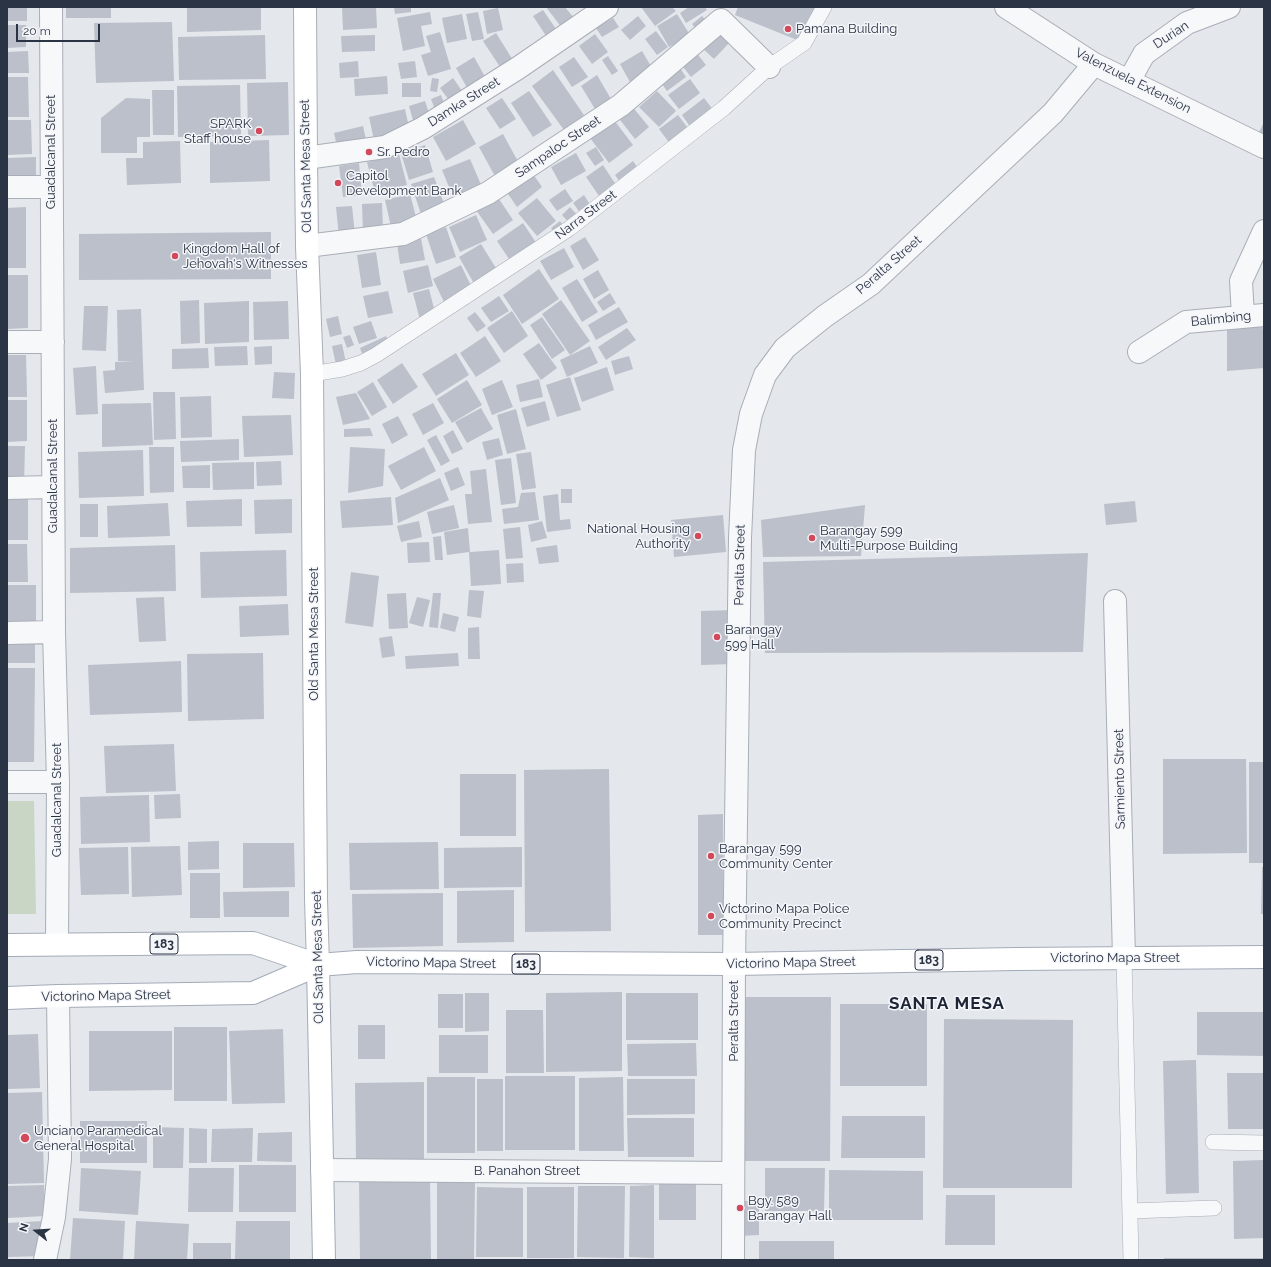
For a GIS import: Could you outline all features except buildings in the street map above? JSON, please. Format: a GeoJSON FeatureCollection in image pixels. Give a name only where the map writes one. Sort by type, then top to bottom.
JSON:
{"type":"FeatureCollection","features":[{"type":"Feature","properties":{"kind":"main road","name":"Old Santa Mesa Street"},"geometry":{"type":"LineString","coordinates":[[305,7],[307,246],[312,374],[316,884],[324,1260]]}},
{"type":"Feature","properties":{"kind":"main road","name":"Victorino Mapa Street"},"geometry":{"type":"LineString","coordinates":[[7,945],[253,943],[318,965]]}},
{"type":"Feature","properties":{"kind":"main road","name":"Victorino Mapa Street"},"geometry":{"type":"LineString","coordinates":[[7,998],[253,993],[318,965],[357,962],[734,964],[1264,957]]}},
{"type":"Feature","properties":{"kind":"street","name":"Guadalcanal Street"},"geometry":{"type":"LineString","coordinates":[[51,7],[54,632],[58,782],[57,944]]}},
{"type":"Feature","properties":{"kind":"street","name":"Damka Street"},"geometry":{"type":"LineString","coordinates":[[306,158],[384,147],[423,128],[518,68],[607,7]]}},
{"type":"Feature","properties":{"kind":"street","name":"Valenzuela Extension"},"geometry":{"type":"LineString","coordinates":[[1006,7],[1094,64],[1264,147]]}},
{"type":"Feature","properties":{"kind":"street","name":"Durian"},"geometry":{"type":"LineString","coordinates":[[1129,81],[1144,54],[1187,23],[1228,7]]}},
{"type":"Feature","properties":{"kind":"street","name":"Sampaloc Street"},"geometry":{"type":"LineString","coordinates":[[307,246],[403,234],[488,193],[621,105],[720,20],[769,67]]}},
{"type":"Feature","properties":{"kind":"street","name":"Peralta Street"},"geometry":{"type":"LineString","coordinates":[[733,1260],[734,964],[740,538],[744,450],[751,414],[765,375],[786,348],[825,316],[871,284],[1053,113],[1094,64]]}},
{"type":"Feature","properties":{"kind":"street"},"geometry":{"type":"LineString","coordinates":[[7,187],[52,187]]}},
{"type":"Feature","properties":{"kind":"street"},"geometry":{"type":"LineString","coordinates":[[1254,316],[1241,281],[1264,231]]}},
{"type":"Feature","properties":{"kind":"street","name":"Balimbing"},"geometry":{"type":"LineString","coordinates":[[1139,352],[1186,322],[1254,316]]}},
{"type":"Feature","properties":{"kind":"street"},"geometry":{"type":"LineString","coordinates":[[7,342],[52,342]]}},
{"type":"Feature","properties":{"kind":"street"},"geometry":{"type":"LineString","coordinates":[[7,488],[53,487]]}},
{"type":"Feature","properties":{"kind":"street","name":"Sarmiento Street"},"geometry":{"type":"LineString","coordinates":[[1115,601],[1124,958]]}},
{"type":"Feature","properties":{"kind":"street"},"geometry":{"type":"LineString","coordinates":[[7,633],[54,632]]}},
{"type":"Feature","properties":{"kind":"street"},"geometry":{"type":"LineString","coordinates":[[7,782],[58,782]]}},
{"type":"Feature","properties":{"kind":"street"},"geometry":{"type":"LineString","coordinates":[[45,1260],[54,1217],[60,1155],[58,996]]}},
{"type":"Feature","properties":{"kind":"street","name":"B. Panahon Street"},"geometry":{"type":"LineString","coordinates":[[322,1170],[733,1173]]}},
{"type":"Feature","properties":{"kind":"lane","name":"Narra Street"},"geometry":{"type":"LineString","coordinates":[[312,374],[342,369],[361,363],[376,355],[570,228],[707,122],[769,67],[804,43],[824,7]]}},
{"type":"Feature","properties":{"kind":"lane"},"geometry":{"type":"LineString","coordinates":[[1124,958],[1131,1260]]}},
{"type":"Feature","properties":{"kind":"lane"},"geometry":{"type":"LineString","coordinates":[[1213,1142],[1264,1143]]}},
{"type":"Feature","properties":{"kind":"lane"},"geometry":{"type":"LineString","coordinates":[[1130,1210],[1214,1208]]}},
{"type":"Feature","properties":{"kind":"green space"},"geometry":{"type":"Polygon","coordinates":[[[7,801],[34,801],[36,914],[7,914],[7,801]]]}},
{"type":"Feature","properties":{"kind":"place","name":"Pamana Building"},"geometry":{"type":"Point","coordinates":[788,29]}},
{"type":"Feature","properties":{"kind":"place","name":"SPARK Staff house"},"geometry":{"type":"Point","coordinates":[259,131]}},
{"type":"Feature","properties":{"kind":"place","name":"Sr. Pedro"},"geometry":{"type":"Point","coordinates":[369,152]}},
{"type":"Feature","properties":{"kind":"place","name":"Capitol Development Bank"},"geometry":{"type":"Point","coordinates":[338,183]}},
{"type":"Feature","properties":{"kind":"place","name":"Kingdom Hall of Jehovah's Witnesses"},"geometry":{"type":"Point","coordinates":[175,256]}},
{"type":"Feature","properties":{"kind":"place","name":"National Housing Authority"},"geometry":{"type":"Point","coordinates":[698,536]}},
{"type":"Feature","properties":{"kind":"place","name":"Barangay 599 Multi-Purpose Building"},"geometry":{"type":"Point","coordinates":[812,538]}},
{"type":"Feature","properties":{"kind":"place","name":"Barangay 599 Hall"},"geometry":{"type":"Point","coordinates":[717,637]}},
{"type":"Feature","properties":{"kind":"place","name":"Barangay 599 Community Center"},"geometry":{"type":"Point","coordinates":[711,856]}},
{"type":"Feature","properties":{"kind":"place","name":"Victorino Mapa Police Community Precinct"},"geometry":{"type":"Point","coordinates":[711,916]}},
{"type":"Feature","properties":{"kind":"place","name":"Unciano Paramedical General Hospital"},"geometry":{"type":"Point","coordinates":[25,1138]}},
{"type":"Feature","properties":{"kind":"place","name":"Bgy. 589 Barangay Hall"},"geometry":{"type":"Point","coordinates":[740,1208]}},
{"type":"Feature","properties":{"kind":"district","name":"SANTA MESA"},"geometry":{"type":"Point","coordinates":[947,1004]}}]}
